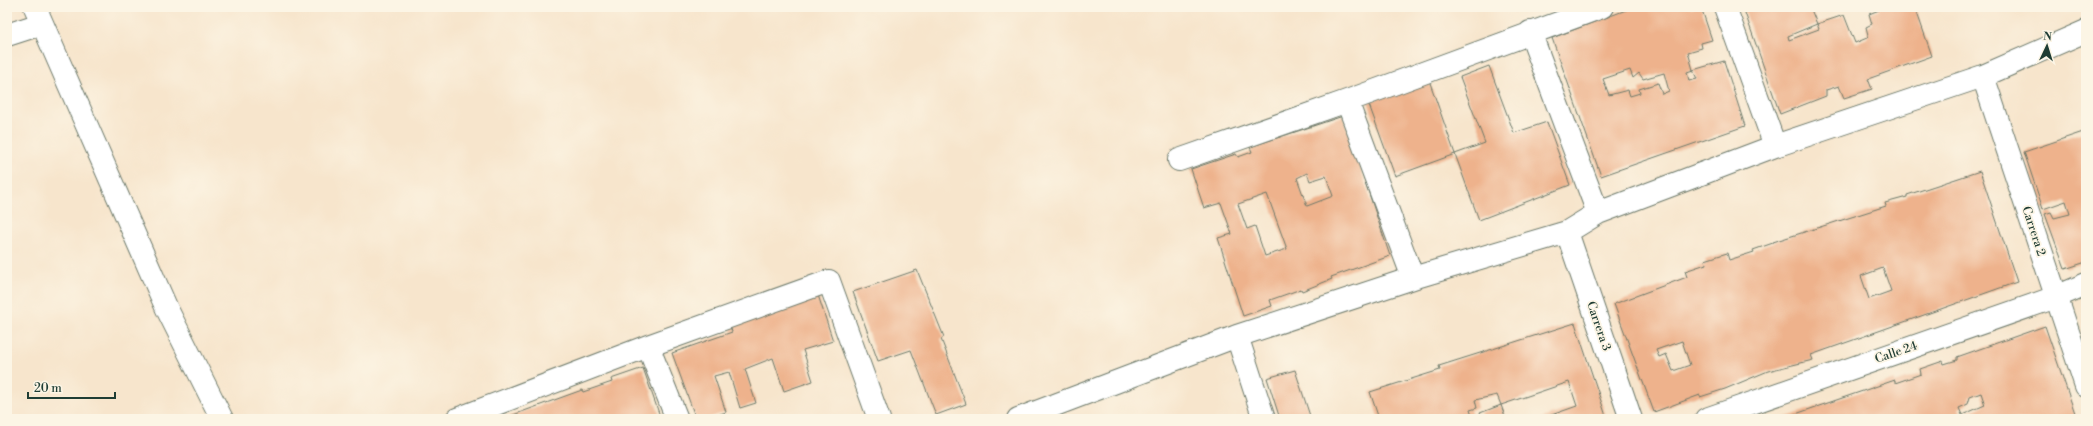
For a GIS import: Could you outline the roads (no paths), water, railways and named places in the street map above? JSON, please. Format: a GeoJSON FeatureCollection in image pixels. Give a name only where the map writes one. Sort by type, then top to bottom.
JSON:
{"type":"FeatureCollection","features":[{"type":"Feature","properties":{"kind":"street"},"geometry":{"type":"LineString","coordinates":[[1179,160],[1348,101],[1530,32],[1602,7]]}},
{"type":"Feature","properties":{"kind":"street"},"geometry":{"type":"LineString","coordinates":[[1724,7],[1775,146]]}},
{"type":"Feature","properties":{"kind":"street"},"geometry":{"type":"LineString","coordinates":[[7,35],[38,16],[167,309],[222,419]]}},
{"type":"Feature","properties":{"kind":"street"},"geometry":{"type":"LineString","coordinates":[[1018,419],[1237,336],[1413,278],[1568,232],[1598,213],[1775,146],[1983,76],[2086,31]]}},
{"type":"Feature","properties":{"kind":"street"},"geometry":{"type":"LineString","coordinates":[[1530,32],[1598,213]]}},
{"type":"Feature","properties":{"kind":"street","name":"Carrera 2"},"geometry":{"type":"LineString","coordinates":[[1983,76],[2086,386]]}},
{"type":"Feature","properties":{"kind":"street"},"geometry":{"type":"LineString","coordinates":[[1348,101],[1413,278]]}},
{"type":"Feature","properties":{"kind":"street","name":"Carrera 3"},"geometry":{"type":"LineString","coordinates":[[1568,232],[1631,419]]}},
{"type":"Feature","properties":{"kind":"street"},"geometry":{"type":"LineString","coordinates":[[468,417],[648,346],[829,281],[879,419]]}},
{"type":"Feature","properties":{"kind":"street","name":"Calle 24"},"geometry":{"type":"LineString","coordinates":[[1706,419],[2056,297],[2086,284]]}},
{"type":"Feature","properties":{"kind":"street"},"geometry":{"type":"LineString","coordinates":[[1237,336],[1264,419]]}},
{"type":"Feature","properties":{"kind":"street"},"geometry":{"type":"LineString","coordinates":[[648,346],[677,419]]}}]}
